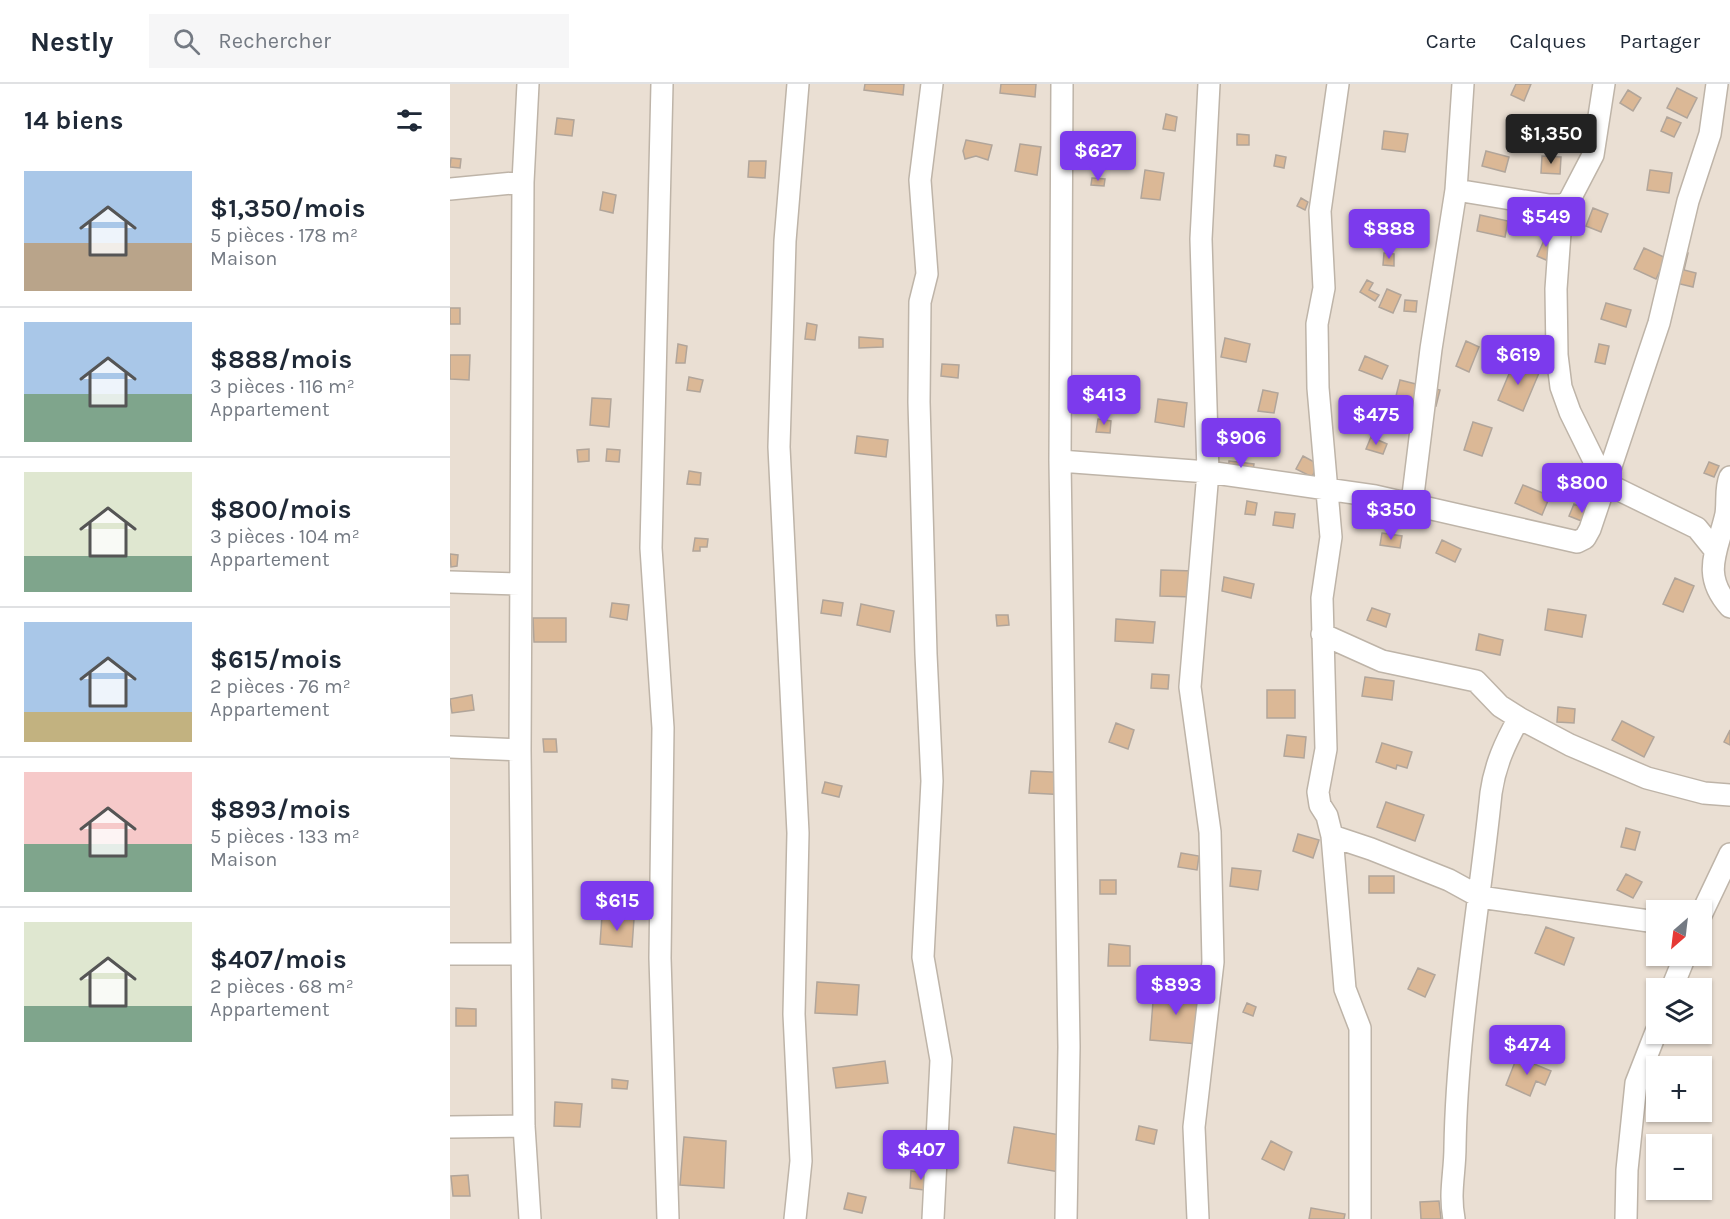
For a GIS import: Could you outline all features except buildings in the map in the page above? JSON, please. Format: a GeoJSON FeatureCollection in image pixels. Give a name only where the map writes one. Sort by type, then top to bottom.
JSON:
{"type":"FeatureCollection","features":[{"type":"Feature","properties":{"kind":"street"},"geometry":{"type":"LineString","coordinates":[[528,84],[523,182],[520,750],[524,1126],[530,1219]]}},
{"type":"Feature","properties":{"kind":"street"},"geometry":{"type":"LineString","coordinates":[[662,84],[651,548],[663,728],[660,958],[668,1219]]}},
{"type":"Feature","properties":{"kind":"street"},"geometry":{"type":"LineString","coordinates":[[795,1219],[801,1161],[794,1014],[798,832],[779,447],[785,241],[798,84]]}},
{"type":"Feature","properties":{"kind":"street"},"geometry":{"type":"LineString","coordinates":[[932,84],[920,180],[927,274],[920,302],[919,402],[932,781],[923,957],[941,1060],[933,1219]]}},
{"type":"Feature","properties":{"kind":"street"},"geometry":{"type":"LineString","coordinates":[[1062,84],[1060,461],[1069,1047],[1066,1219]]}},
{"type":"Feature","properties":{"kind":"street"},"geometry":{"type":"LineString","coordinates":[[1198,1219],[1194,1127],[1213,963],[1210,832],[1190,687],[1208,472],[1201,239],[1209,84]]}},
{"type":"Feature","properties":{"kind":"street"},"geometry":{"type":"LineString","coordinates":[[1338,84],[1320,222],[1324,288],[1317,324],[1318,388],[1331,537],[1322,598],[1326,749],[1318,792],[1320,806],[1327,816],[1332,836],[1345,989],[1360,1028],[1360,1219]]}},
{"type":"Feature","properties":{"kind":"street"},"geometry":{"type":"LineString","coordinates":[[1412,503],[1431,349],[1456,190],[1463,84]]}},
{"type":"Feature","properties":{"kind":"street"},"geometry":{"type":"LineString","coordinates":[[1456,190],[1549,206],[1563,205],[1569,201],[1593,155],[1604,84]]}},
{"type":"Feature","properties":{"kind":"street"},"geometry":{"type":"LineString","coordinates":[[1060,461],[1208,472],[1412,503],[1577,542],[1585,538],[1659,323],[1688,201],[1710,134],[1717,84]]}},
{"type":"Feature","properties":{"kind":"street"},"geometry":{"type":"LineString","coordinates":[[450,189],[523,182]]}},
{"type":"Feature","properties":{"kind":"street"},"geometry":{"type":"LineString","coordinates":[[1563,205],[1556,289],[1557,355],[1561,387],[1570,412],[1605,483],[1697,528],[1714,549]]}},
{"type":"Feature","properties":{"kind":"street"},"geometry":{"type":"LineString","coordinates":[[1730,477],[1725,496],[1725,519],[1714,549],[1712,568],[1719,596],[1730,607]]}},
{"type":"Feature","properties":{"kind":"street"},"geometry":{"type":"LineString","coordinates":[[450,582],[520,584]]}},
{"type":"Feature","properties":{"kind":"street"},"geometry":{"type":"LineString","coordinates":[[1322,634],[1382,662],[1476,681],[1500,706],[1519,718],[1570,745],[1647,778],[1704,793],[1730,795]]}},
{"type":"Feature","properties":{"kind":"street"},"geometry":{"type":"LineString","coordinates":[[1454,1219],[1450,1191],[1455,1158],[1459,1062],[1494,770],[1502,747],[1519,718]]}},
{"type":"Feature","properties":{"kind":"street"},"geometry":{"type":"LineString","coordinates":[[450,747],[520,750]]}},
{"type":"Feature","properties":{"kind":"street"},"geometry":{"type":"LineString","coordinates":[[1332,836],[1439,876],[1480,897],[1646,921]]}},
{"type":"Feature","properties":{"kind":"street"},"geometry":{"type":"LineString","coordinates":[[1708,900],[1730,854]]}},
{"type":"Feature","properties":{"kind":"street"},"geometry":{"type":"LineString","coordinates":[[450,954],[521,954]]}},
{"type":"Feature","properties":{"kind":"street"},"geometry":{"type":"LineString","coordinates":[[1626,1219],[1636,1083],[1651,1044]]}},
{"type":"Feature","properties":{"kind":"street"},"geometry":{"type":"LineString","coordinates":[[450,1126],[524,1126]]}}]}
